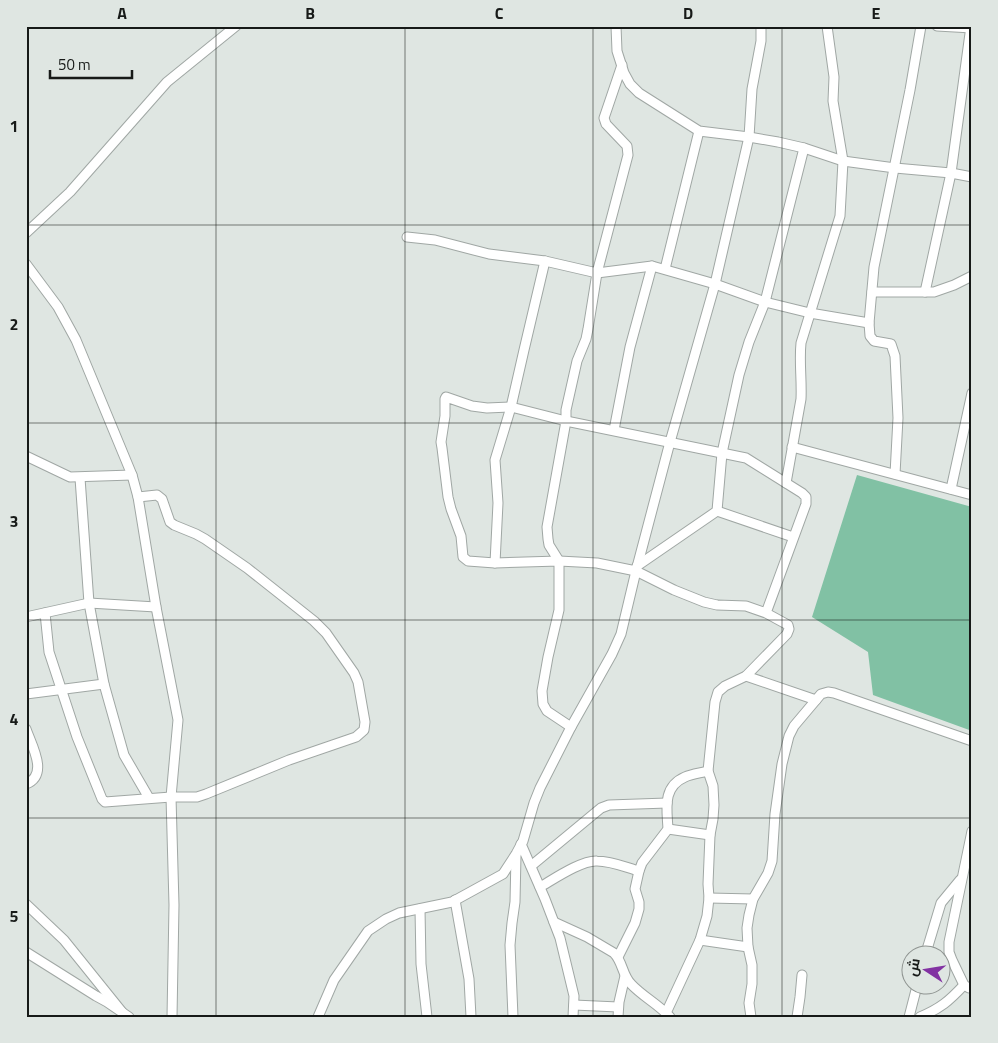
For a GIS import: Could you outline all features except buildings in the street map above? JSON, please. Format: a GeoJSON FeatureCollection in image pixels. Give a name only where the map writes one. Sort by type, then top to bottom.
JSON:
{"type":"FeatureCollection","features":[{"type":"Feature","properties":{"kind":"street"},"geometry":{"type":"LineString","coordinates":[[26,234],[70,192],[167,82],[236,26]]}},
{"type":"Feature","properties":{"kind":"street"},"geometry":{"type":"LineString","coordinates":[[616,26],[617,51],[624,73],[630,84],[639,93],[699,131],[749,137],[804,148],[843,161],[952,173],[972,177]]}},
{"type":"Feature","properties":{"kind":"street"},"geometry":{"type":"LineString","coordinates":[[318,1017],[334,980],[368,931],[399,913],[455,900],[503,874],[521,844],[540,788],[621,634],[636,568],[715,284],[749,137],[752,89],[762,26]]}},
{"type":"Feature","properties":{"kind":"street"},"geometry":{"type":"LineString","coordinates":[[786,483],[801,399],[801,343],[840,216],[843,161],[833,101],[834,76],[827,26]]}},
{"type":"Feature","properties":{"kind":"street"},"geometry":{"type":"LineString","coordinates":[[895,474],[898,418],[895,356],[891,344],[874,341],[870,336],[869,323],[874,267],[895,168],[921,26]]}},
{"type":"Feature","properties":{"kind":"street"},"geometry":{"type":"LineString","coordinates":[[925,292],[952,173],[971,28],[936,26]]}},
{"type":"Feature","properties":{"kind":"street"},"geometry":{"type":"LineString","coordinates":[[571,727],[547,711],[543,704],[542,691],[559,610],[559,561],[549,545],[547,527],[566,421],[566,410],[577,361],[586,339],[597,273],[628,156],[628,146],[606,124],[604,118],[622,65]]}},
{"type":"Feature","properties":{"kind":"street"},"geometry":{"type":"LineString","coordinates":[[665,269],[699,131]]}},
{"type":"Feature","properties":{"kind":"street"},"geometry":{"type":"LineString","coordinates":[[636,568],[717,511],[722,453],[742,360],[764,302],[804,148]]}},
{"type":"Feature","properties":{"kind":"street"},"geometry":{"type":"LineString","coordinates":[[406,237],[435,240],[489,254],[545,261],[597,273],[652,266],[715,284],[764,302],[810,313],[869,323]]}},
{"type":"Feature","properties":{"kind":"street"},"geometry":{"type":"LineString","coordinates":[[495,563],[498,502],[496,460],[512,407],[545,261]]}},
{"type":"Feature","properties":{"kind":"street"},"geometry":{"type":"LineString","coordinates":[[26,264],[58,308],[76,340],[132,475],[138,496],[156,607],[178,720],[170,797],[174,905],[172,1017]]}},
{"type":"Feature","properties":{"kind":"street"},"geometry":{"type":"LineString","coordinates":[[614,430],[630,347],[652,266]]}},
{"type":"Feature","properties":{"kind":"street"},"geometry":{"type":"LineString","coordinates":[[872,292],[934,292],[972,276]]}},
{"type":"Feature","properties":{"kind":"street"},"geometry":{"type":"LineString","coordinates":[[952,490],[972,393]]}},
{"type":"Feature","properties":{"kind":"street"},"geometry":{"type":"LineString","coordinates":[[554,922],[602,945],[618,956],[630,984],[668,1015],[700,940],[707,916],[710,835],[714,805],[713,786],[708,772],[715,702],[718,692],[725,686],[746,676],[787,634],[788,624],[746,606],[717,605],[704,602],[674,590],[636,568],[559,561],[495,563],[468,561],[463,558],[462,536],[450,509],[441,442],[444,398],[450,397],[461,403],[479,408],[512,407],[566,421],[738,455],[746,458],[802,493],[806,497],[806,504],[766,613]]}},
{"type":"Feature","properties":{"kind":"street"},"geometry":{"type":"LineString","coordinates":[[792,447],[972,495]]}},
{"type":"Feature","properties":{"kind":"street"},"geometry":{"type":"LineString","coordinates":[[26,459],[70,477],[132,475]]}},
{"type":"Feature","properties":{"kind":"street"},"geometry":{"type":"LineString","coordinates":[[80,478],[89,603],[104,684],[124,755],[149,798]]}},
{"type":"Feature","properties":{"kind":"street"},"geometry":{"type":"LineString","coordinates":[[45,613],[48,652],[77,737],[102,799],[105,802],[149,798],[197,797],[290,760],[356,738],[364,730],[365,722],[358,682],[354,673],[326,633],[314,621],[247,568],[205,539],[170,522],[162,499],[157,495],[138,496]]}},
{"type":"Feature","properties":{"kind":"street"},"geometry":{"type":"LineString","coordinates":[[717,511],[793,537]]}},
{"type":"Feature","properties":{"kind":"street"},"geometry":{"type":"LineString","coordinates":[[26,617],[89,603],[156,607]]}},
{"type":"Feature","properties":{"kind":"street"},"geometry":{"type":"LineString","coordinates":[[746,676],[816,700]]}},
{"type":"Feature","properties":{"kind":"street"},"geometry":{"type":"LineString","coordinates":[[26,694],[104,684]]}},
{"type":"Feature","properties":{"kind":"street"},"geometry":{"type":"LineString","coordinates":[[751,1017],[749,1003],[752,966],[748,947],[748,915],[753,899],[768,873],[772,861],[777,795],[782,764],[789,736],[794,726],[821,694],[828,692],[972,741]]}},
{"type":"Feature","properties":{"kind":"street"},"geometry":{"type":"LineString","coordinates":[[26,729],[38,763],[39,772],[32,782],[26,784]]}},
{"type":"Feature","properties":{"kind":"street"},"geometry":{"type":"LineString","coordinates":[[618,956],[635,923],[639,909],[635,889],[639,870],[642,863],[668,829],[668,794],[675,784],[685,777],[708,772]]}},
{"type":"Feature","properties":{"kind":"street"},"geometry":{"type":"LineString","coordinates":[[531,866],[601,808],[609,805],[667,803]]}},
{"type":"Feature","properties":{"kind":"street"},"geometry":{"type":"LineString","coordinates":[[668,829],[710,835]]}},
{"type":"Feature","properties":{"kind":"street"},"geometry":{"type":"LineString","coordinates":[[920,1017],[942,1006],[968,986],[952,960],[948,942],[972,831]]}},
{"type":"Feature","properties":{"kind":"street"},"geometry":{"type":"LineString","coordinates":[[521,844],[560,938],[574,996],[573,1017]]}},
{"type":"Feature","properties":{"kind":"street"},"geometry":{"type":"LineString","coordinates":[[513,1017],[510,944],[515,902],[516,854]]}},
{"type":"Feature","properties":{"kind":"street"},"geometry":{"type":"LineString","coordinates":[[540,887],[585,862],[595,860],[639,870]]}},
{"type":"Feature","properties":{"kind":"street"},"geometry":{"type":"LineString","coordinates":[[928,946],[941,903],[962,877]]}},
{"type":"Feature","properties":{"kind":"street"},"geometry":{"type":"LineString","coordinates":[[709,898],[753,899]]}},
{"type":"Feature","properties":{"kind":"street"},"geometry":{"type":"LineString","coordinates":[[455,900],[469,979],[471,1017]]}},
{"type":"Feature","properties":{"kind":"street"},"geometry":{"type":"LineString","coordinates":[[26,904],[64,940],[126,1014]]}},
{"type":"Feature","properties":{"kind":"street"},"geometry":{"type":"LineString","coordinates":[[420,909],[422,964],[427,1017]]}},
{"type":"Feature","properties":{"kind":"street"},"geometry":{"type":"LineString","coordinates":[[700,940],[748,947]]}},
{"type":"Feature","properties":{"kind":"street"},"geometry":{"type":"LineString","coordinates":[[26,952],[126,1014]]}},
{"type":"Feature","properties":{"kind":"street"},"geometry":{"type":"LineString","coordinates":[[797,1017],[802,975]]}},
{"type":"Feature","properties":{"kind":"street"},"geometry":{"type":"LineString","coordinates":[[618,1017],[618,1007],[625,976]]}},
{"type":"Feature","properties":{"kind":"street"},"geometry":{"type":"LineString","coordinates":[[909,1017],[914,996]]}},
{"type":"Feature","properties":{"kind":"street"},"geometry":{"type":"LineString","coordinates":[[574,1005],[618,1007]]}},
{"type":"Feature","properties":{"kind":"green space"},"geometry":{"type":"Polygon","coordinates":[[[857,475],[972,507],[972,731],[873,695],[868,652],[812,617],[857,475]]]}}]}
